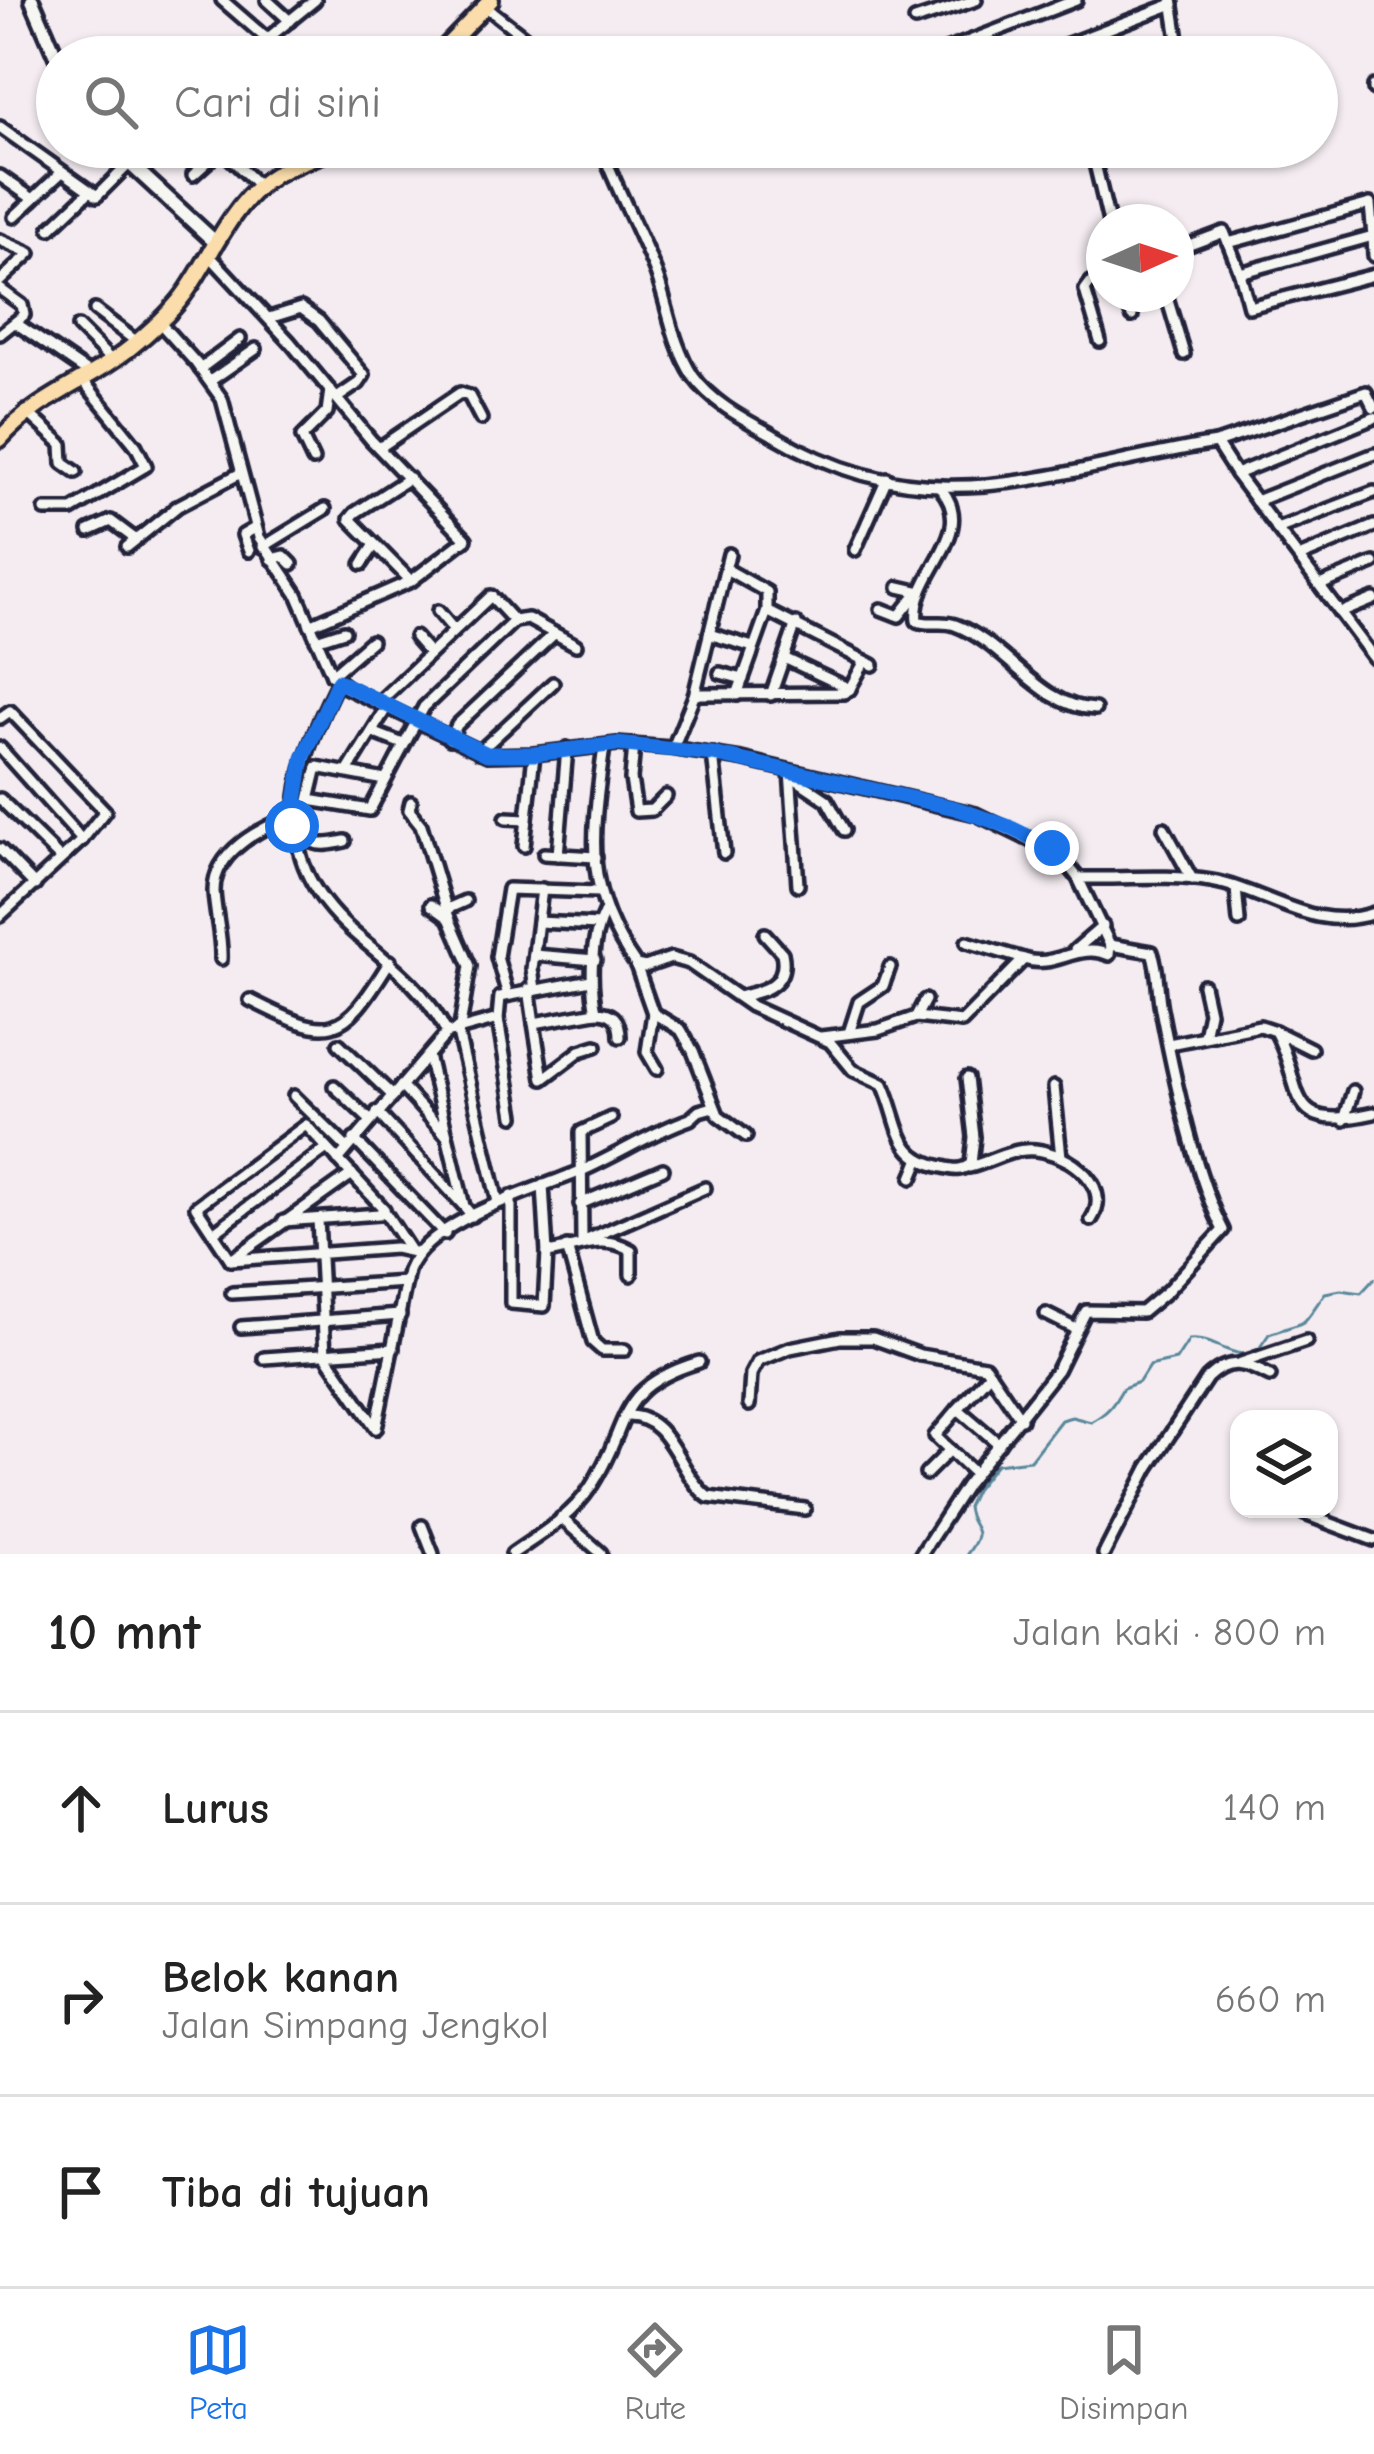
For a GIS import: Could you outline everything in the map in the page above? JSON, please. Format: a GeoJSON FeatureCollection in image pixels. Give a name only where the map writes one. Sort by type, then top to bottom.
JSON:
{"type":"FeatureCollection","features":[{"type":"Feature","properties":{"kind":"main road"},"geometry":{"type":"LineString","coordinates":[[457,36],[489,3]]}},
{"type":"Feature","properties":{"kind":"main road"},"geometry":{"type":"LineString","coordinates":[[2,433],[26,411],[112,361],[159,322],[260,186],[289,168]]}},
{"type":"Feature","properties":{"kind":"street"},"geometry":{"type":"LineString","coordinates":[[32,0],[48,36]]}},
{"type":"Feature","properties":{"kind":"street"},"geometry":{"type":"LineString","coordinates":[[222,0],[264,36]]}},
{"type":"Feature","properties":{"kind":"street"},"geometry":{"type":"LineString","coordinates":[[267,0],[290,20]]}},
{"type":"Feature","properties":{"kind":"street"},"geometry":{"type":"LineString","coordinates":[[271,36],[315,0]]}},
{"type":"Feature","properties":{"kind":"street"},"geometry":{"type":"LineString","coordinates":[[915,20],[976,0]]}},
{"type":"Feature","properties":{"kind":"street"},"geometry":{"type":"LineString","coordinates":[[983,36],[1076,0]]}},
{"type":"Feature","properties":{"kind":"street"},"geometry":{"type":"LineString","coordinates":[[1087,36],[1173,2],[1177,36]]}},
{"type":"Feature","properties":{"kind":"street"},"geometry":{"type":"LineString","coordinates":[[489,3],[526,36]]}},
{"type":"Feature","properties":{"kind":"street"},"geometry":{"type":"LineString","coordinates":[[0,128],[36,154]]}},
{"type":"Feature","properties":{"kind":"street"},"geometry":{"type":"LineString","coordinates":[[56,168],[97,196],[125,168]]}},
{"type":"Feature","properties":{"kind":"street"},"geometry":{"type":"LineString","coordinates":[[133,168],[212,248],[379,448],[466,538],[412,581],[310,625]]}},
{"type":"Feature","properties":{"kind":"street"},"geometry":{"type":"LineString","coordinates":[[193,175],[201,168]]}},
{"type":"Feature","properties":{"kind":"street"},"geometry":{"type":"LineString","coordinates":[[242,168],[260,186]]}},
{"type":"Feature","properties":{"kind":"street"},"geometry":{"type":"LineString","coordinates":[[610,168],[655,270],[684,360],[700,386],[735,414],[790,446],[886,478],[941,489],[1069,475],[1216,442],[1370,390],[1374,408]]}},
{"type":"Feature","properties":{"kind":"street"},"geometry":{"type":"LineString","coordinates":[[1096,168],[1105,204]]}},
{"type":"Feature","properties":{"kind":"street"},"geometry":{"type":"LineString","coordinates":[[14,217],[62,172]]}},
{"type":"Feature","properties":{"kind":"street"},"geometry":{"type":"LineString","coordinates":[[0,176],[32,199]]}},
{"type":"Feature","properties":{"kind":"street"},"geometry":{"type":"LineString","coordinates":[[50,229],[90,191]]}},
{"type":"Feature","properties":{"kind":"street"},"geometry":{"type":"LineString","coordinates":[[1228,243],[1370,204],[1374,256]]}},
{"type":"Feature","properties":{"kind":"street"},"geometry":{"type":"LineString","coordinates":[[1194,243],[1224,232],[1249,307],[1374,275]]}},
{"type":"Feature","properties":{"kind":"street"},"geometry":{"type":"LineString","coordinates":[[1240,274],[1373,236]]}},
{"type":"Feature","properties":{"kind":"street"},"geometry":{"type":"LineString","coordinates":[[0,240],[30,253],[0,285],[22,305],[24,315],[0,334]]}},
{"type":"Feature","properties":{"kind":"street"},"geometry":{"type":"LineString","coordinates":[[269,318],[303,308],[319,320],[364,375],[359,383],[334,394],[327,412],[303,435],[313,460]]}},
{"type":"Feature","properties":{"kind":"street"},"geometry":{"type":"LineString","coordinates":[[95,310],[137,342]]}},
{"type":"Feature","properties":{"kind":"street"},"geometry":{"type":"LineString","coordinates":[[1091,312],[1100,341]]}},
{"type":"Feature","properties":{"kind":"street"},"geometry":{"type":"LineString","coordinates":[[1131,312],[1132,316]]}},
{"type":"Feature","properties":{"kind":"street"},"geometry":{"type":"LineString","coordinates":[[1171,312],[1184,355]]}},
{"type":"Feature","properties":{"kind":"street"},"geometry":{"type":"LineString","coordinates":[[159,322],[210,381],[225,408],[255,528],[297,595],[335,678],[479,752],[534,754],[634,745],[673,748],[976,814],[1052,848],[1078,878],[1110,945],[1109,955],[1074,952],[1044,964],[967,942]]}},
{"type":"Feature","properties":{"kind":"street"},"geometry":{"type":"LineString","coordinates":[[17,324],[86,376],[146,466],[72,510],[45,510]]}},
{"type":"Feature","properties":{"kind":"street"},"geometry":{"type":"LineString","coordinates":[[78,327],[112,361]]}},
{"type":"Feature","properties":{"kind":"street"},"geometry":{"type":"LineString","coordinates":[[200,369],[240,339]]}},
{"type":"Feature","properties":{"kind":"street"},"geometry":{"type":"LineString","coordinates":[[210,381],[256,349]]}},
{"type":"Feature","properties":{"kind":"street"},"geometry":{"type":"LineString","coordinates":[[379,448],[454,396],[465,393],[481,419]]}},
{"type":"Feature","properties":{"kind":"street"},"geometry":{"type":"LineString","coordinates":[[327,412],[346,409]]}},
{"type":"Feature","properties":{"kind":"street"},"geometry":{"type":"LineString","coordinates":[[26,411],[62,444],[63,463],[76,472]]}},
{"type":"Feature","properties":{"kind":"street"},"geometry":{"type":"LineString","coordinates":[[1235,474],[1374,418]]}},
{"type":"Feature","properties":{"kind":"street"},"geometry":{"type":"LineString","coordinates":[[1216,442],[1374,658]]}},
{"type":"Feature","properties":{"kind":"street"},"geometry":{"type":"LineString","coordinates":[[1256,501],[1374,454]]}},
{"type":"Feature","properties":{"kind":"street"},"geometry":{"type":"LineString","coordinates":[[89,531],[111,521],[131,543],[178,506],[241,473]]}},
{"type":"Feature","properties":{"kind":"street"},"geometry":{"type":"LineString","coordinates":[[409,478],[350,517],[412,581]]}},
{"type":"Feature","properties":{"kind":"street"},"geometry":{"type":"LineString","coordinates":[[855,550],[886,478]]}},
{"type":"Feature","properties":{"kind":"street"},"geometry":{"type":"LineString","coordinates":[[881,609],[898,616],[919,592],[953,526],[952,504],[941,489]]}},
{"type":"Feature","properties":{"kind":"street"},"geometry":{"type":"LineString","coordinates":[[1277,529],[1374,492]]}},
{"type":"Feature","properties":{"kind":"street"},"geometry":{"type":"LineString","coordinates":[[263,547],[325,509]]}},
{"type":"Feature","properties":{"kind":"street"},"geometry":{"type":"LineString","coordinates":[[1299,557],[1374,526]]}},
{"type":"Feature","properties":{"kind":"street"},"geometry":{"type":"LineString","coordinates":[[249,551],[243,535],[255,528]]}},
{"type":"Feature","properties":{"kind":"street"},"geometry":{"type":"LineString","coordinates":[[362,564],[374,546]]}},
{"type":"Feature","properties":{"kind":"street"},"geometry":{"type":"LineString","coordinates":[[673,748],[694,696],[729,554]]}},
{"type":"Feature","properties":{"kind":"street"},"geometry":{"type":"LineString","coordinates":[[272,559],[284,556],[292,564]]}},
{"type":"Feature","properties":{"kind":"street"},"geometry":{"type":"LineString","coordinates":[[1320,585],[1374,563]]}},
{"type":"Feature","properties":{"kind":"street"},"geometry":{"type":"LineString","coordinates":[[726,568],[767,592],[767,611],[737,695]]}},
{"type":"Feature","properties":{"kind":"street"},"geometry":{"type":"LineString","coordinates":[[899,586],[919,592]]}},
{"type":"Feature","properties":{"kind":"street"},"geometry":{"type":"LineString","coordinates":[[919,592],[918,622],[954,624],[993,646],[1066,703],[1095,709]]}},
{"type":"Feature","properties":{"kind":"street"},"geometry":{"type":"LineString","coordinates":[[347,772],[372,732],[382,705],[491,596],[514,621]]}},
{"type":"Feature","properties":{"kind":"street"},"geometry":{"type":"LineString","coordinates":[[1340,613],[1374,599]]}},
{"type":"Feature","properties":{"kind":"street"},"geometry":{"type":"LineString","coordinates":[[438,611],[454,630]]}},
{"type":"Feature","properties":{"kind":"street"},"geometry":{"type":"LineString","coordinates":[[694,696],[838,694],[850,689],[869,663],[767,611]]}},
{"type":"Feature","properties":{"kind":"street"},"geometry":{"type":"LineString","coordinates":[[385,780],[317,767],[309,800],[370,810],[424,707],[514,621],[528,619],[576,645]]}},
{"type":"Feature","properties":{"kind":"street"},"geometry":{"type":"LineString","coordinates":[[771,695],[796,623]]}},
{"type":"Feature","properties":{"kind":"street"},"geometry":{"type":"LineString","coordinates":[[316,640],[344,631]]}},
{"type":"Feature","properties":{"kind":"street"},"geometry":{"type":"LineString","coordinates":[[450,739],[457,725],[554,634]]}},
{"type":"Feature","properties":{"kind":"street"},"geometry":{"type":"LineString","coordinates":[[709,634],[753,646]]}},
{"type":"Feature","properties":{"kind":"street"},"geometry":{"type":"LineString","coordinates":[[1361,641],[1374,636]]}},
{"type":"Feature","properties":{"kind":"street"},"geometry":{"type":"LineString","coordinates":[[415,637],[429,653]]}},
{"type":"Feature","properties":{"kind":"street"},"geometry":{"type":"LineString","coordinates":[[371,641],[335,678],[303,758],[294,815],[298,848],[316,893],[332,913],[390,961],[454,1030],[498,1202]]}},
{"type":"Feature","properties":{"kind":"street"},"geometry":{"type":"LineString","coordinates":[[784,658],[850,689]]}},
{"type":"Feature","properties":{"kind":"street"},"geometry":{"type":"LineString","coordinates":[[720,673],[743,679]]}},
{"type":"Feature","properties":{"kind":"street"},"geometry":{"type":"LineString","coordinates":[[479,752],[553,683]]}},
{"type":"Feature","properties":{"kind":"street"},"geometry":{"type":"LineString","coordinates":[[0,718],[10,711],[105,811],[35,885],[3,907]]}},
{"type":"Feature","properties":{"kind":"street"},"geometry":{"type":"LineString","coordinates":[[372,732],[403,744]]}},
{"type":"Feature","properties":{"kind":"street"},"geometry":{"type":"LineString","coordinates":[[634,745],[631,779],[636,811],[652,810],[666,796]]}},
{"type":"Feature","properties":{"kind":"street"},"geometry":{"type":"LineString","coordinates":[[604,747],[596,817],[599,892],[604,914],[636,964],[653,1013],[647,1052],[657,1070]]}},
{"type":"Feature","properties":{"kind":"street"},"geometry":{"type":"LineString","coordinates":[[0,748],[82,840]]}},
{"type":"Feature","properties":{"kind":"street"},"geometry":{"type":"LineString","coordinates":[[558,855],[567,748]]}},
{"type":"Feature","properties":{"kind":"street"},"geometry":{"type":"LineString","coordinates":[[524,846],[534,754]]}},
{"type":"Feature","properties":{"kind":"street"},"geometry":{"type":"LineString","coordinates":[[713,754],[724,853]]}},
{"type":"Feature","properties":{"kind":"street"},"geometry":{"type":"LineString","coordinates":[[790,774],[827,800],[844,830]]}},
{"type":"Feature","properties":{"kind":"street"},"geometry":{"type":"LineString","coordinates":[[790,774],[798,885]]}},
{"type":"Feature","properties":{"kind":"street"},"geometry":{"type":"LineString","coordinates":[[0,799],[60,858]]}},
{"type":"Feature","properties":{"kind":"street"},"geometry":{"type":"LineString","coordinates":[[338,1160],[454,1030],[469,994],[470,966],[448,914],[421,824],[409,810],[411,802]]}},
{"type":"Feature","properties":{"kind":"street"},"geometry":{"type":"LineString","coordinates":[[294,815],[306,840],[316,846],[345,841]]}},
{"type":"Feature","properties":{"kind":"street"},"geometry":{"type":"LineString","coordinates":[[221,959],[214,888],[224,860],[237,845],[294,815]]}},
{"type":"Feature","properties":{"kind":"street"},"geometry":{"type":"LineString","coordinates":[[506,818],[527,819]]}},
{"type":"Feature","properties":{"kind":"street"},"geometry":{"type":"LineString","coordinates":[[1164,828],[1192,879]]}},
{"type":"Feature","properties":{"kind":"street"},"geometry":{"type":"LineString","coordinates":[[0,849],[35,885]]}},
{"type":"Feature","properties":{"kind":"street"},"geometry":{"type":"LineString","coordinates":[[544,854],[596,856]]}},
{"type":"Feature","properties":{"kind":"street"},"geometry":{"type":"LineString","coordinates":[[1078,878],[1192,879],[1236,888],[1310,915],[1351,919],[1374,913]]}},
{"type":"Feature","properties":{"kind":"street"},"geometry":{"type":"LineString","coordinates":[[1236,888],[1239,921]]}},
{"type":"Feature","properties":{"kind":"street"},"geometry":{"type":"LineString","coordinates":[[507,992],[497,968],[508,889],[599,892]]}},
{"type":"Feature","properties":{"kind":"street"},"geometry":{"type":"LineString","coordinates":[[542,889],[532,989],[543,1079],[580,1051],[596,1046]]}},
{"type":"Feature","properties":{"kind":"street"},"geometry":{"type":"LineString","coordinates":[[448,914],[465,901]]}},
{"type":"Feature","properties":{"kind":"street"},"geometry":{"type":"LineString","coordinates":[[431,905],[448,914]]}},
{"type":"Feature","properties":{"kind":"street"},"geometry":{"type":"LineString","coordinates":[[596,1012],[591,980],[604,914]]}},
{"type":"Feature","properties":{"kind":"street"},"geometry":{"type":"LineString","coordinates":[[538,922],[599,926]]}},
{"type":"Feature","properties":{"kind":"street"},"geometry":{"type":"LineString","coordinates":[[1074,952],[1102,926]]}},
{"type":"Feature","properties":{"kind":"street"},"geometry":{"type":"LineString","coordinates":[[739,997],[765,991],[782,974],[782,953],[765,934]]}},
{"type":"Feature","properties":{"kind":"street"},"geometry":{"type":"LineString","coordinates":[[921,1554],[975,1474],[1057,1370],[1085,1311],[1142,1312],[1223,1230],[1210,1204],[1169,1044],[1152,952],[1110,945]]}},
{"type":"Feature","properties":{"kind":"street"},"geometry":{"type":"LineString","coordinates":[[533,955],[595,960]]}},
{"type":"Feature","properties":{"kind":"street"},"geometry":{"type":"LineString","coordinates":[[636,964],[645,967],[670,958],[681,960],[739,997],[838,1048],[854,1070],[884,1084],[908,1150],[919,1161],[951,1169],[1026,1150],[1061,1157],[1082,1169],[1095,1190],[1099,1206],[1091,1220]]}},
{"type":"Feature","properties":{"kind":"street"},"geometry":{"type":"LineString","coordinates":[[916,1016],[949,1023],[967,1019],[1024,959]]}},
{"type":"Feature","properties":{"kind":"street"},"geometry":{"type":"LineString","coordinates":[[250,1000],[311,1029],[326,1029],[361,1008],[390,961]]}},
{"type":"Feature","properties":{"kind":"street"},"geometry":{"type":"LineString","coordinates":[[849,1033],[859,1002],[883,986],[890,967]]}},
{"type":"Feature","properties":{"kind":"street"},"geometry":{"type":"LineString","coordinates":[[514,1116],[497,1000],[507,992],[591,980]]}},
{"type":"Feature","properties":{"kind":"street"},"geometry":{"type":"LineString","coordinates":[[1203,986],[1210,1012],[1204,1036]]}},
{"type":"Feature","properties":{"kind":"street"},"geometry":{"type":"LineString","coordinates":[[821,1037],[899,1025],[916,1016],[925,1000]]}},
{"type":"Feature","properties":{"kind":"street"},"geometry":{"type":"LineString","coordinates":[[534,1023],[611,1013],[620,1036]]}},
{"type":"Feature","properties":{"kind":"street"},"geometry":{"type":"LineString","coordinates":[[653,1013],[685,1036],[711,1090],[713,1107],[746,1136]]}},
{"type":"Feature","properties":{"kind":"street"},"geometry":{"type":"LineString","coordinates":[[454,1030],[498,1018]]}},
{"type":"Feature","properties":{"kind":"street"},"geometry":{"type":"LineString","coordinates":[[1169,1044],[1260,1026],[1311,1048]]}},
{"type":"Feature","properties":{"kind":"street"},"geometry":{"type":"LineString","coordinates":[[1275,1031],[1293,1087],[1322,1118],[1344,1120],[1374,1113]]}},
{"type":"Feature","properties":{"kind":"street"},"geometry":{"type":"LineString","coordinates":[[339,1044],[447,1136]]}},
{"type":"Feature","properties":{"kind":"street"},"geometry":{"type":"LineString","coordinates":[[428,1056],[464,1206]]}},
{"type":"Feature","properties":{"kind":"street"},"geometry":{"type":"LineString","coordinates":[[967,1078],[974,1137],[969,1167]]}},
{"type":"Feature","properties":{"kind":"street"},"geometry":{"type":"LineString","coordinates":[[334,1086],[373,1116],[472,1216]]}},
{"type":"Feature","properties":{"kind":"street"},"geometry":{"type":"LineString","coordinates":[[1054,1087],[1061,1157]]}},
{"type":"Feature","properties":{"kind":"street"},"geometry":{"type":"LineString","coordinates":[[1344,1120],[1353,1090]]}},
{"type":"Feature","properties":{"kind":"street"},"geometry":{"type":"LineString","coordinates":[[294,1096],[445,1234]]}},
{"type":"Feature","properties":{"kind":"street"},"geometry":{"type":"LineString","coordinates":[[231,1260],[319,1252],[414,1251],[498,1202],[579,1172],[713,1107]]}},
{"type":"Feature","properties":{"kind":"street"},"geometry":{"type":"LineString","coordinates":[[582,1242],[580,1132],[611,1118]]}},
{"type":"Feature","properties":{"kind":"street"},"geometry":{"type":"LineString","coordinates":[[231,1260],[196,1207],[306,1125],[414,1251]]}},
{"type":"Feature","properties":{"kind":"street"},"geometry":{"type":"LineString","coordinates":[[213,1233],[327,1148]]}},
{"type":"Feature","properties":{"kind":"street"},"geometry":{"type":"LineString","coordinates":[[912,1178],[919,1161]]}},
{"type":"Feature","properties":{"kind":"street"},"geometry":{"type":"LineString","coordinates":[[580,1204],[663,1169]]}},
{"type":"Feature","properties":{"kind":"street"},"geometry":{"type":"LineString","coordinates":[[231,1260],[352,1174]]}},
{"type":"Feature","properties":{"kind":"street"},"geometry":{"type":"LineString","coordinates":[[511,1196],[511,1303],[544,1306],[543,1184]]}},
{"type":"Feature","properties":{"kind":"street"},"geometry":{"type":"LineString","coordinates":[[547,1253],[705,1188]]}},
{"type":"Feature","properties":{"kind":"street"},"geometry":{"type":"LineString","coordinates":[[284,1221],[384,1211]]}},
{"type":"Feature","properties":{"kind":"street"},"geometry":{"type":"LineString","coordinates":[[319,1219],[325,1354],[376,1429],[414,1251]]}},
{"type":"Feature","properties":{"kind":"street"},"geometry":{"type":"LineString","coordinates":[[582,1242],[629,1247],[631,1275]]}},
{"type":"Feature","properties":{"kind":"street"},"geometry":{"type":"LineString","coordinates":[[567,1247],[591,1338],[602,1351],[625,1350]]}},
{"type":"Feature","properties":{"kind":"street"},"geometry":{"type":"LineString","coordinates":[[232,1293],[406,1282]]}},
{"type":"Feature","properties":{"kind":"street"},"geometry":{"type":"LineString","coordinates":[[1046,1314],[1076,1329]]}},
{"type":"Feature","properties":{"kind":"street"},"geometry":{"type":"LineString","coordinates":[[241,1327],[400,1315]]}},
{"type":"Feature","properties":{"kind":"street"},"geometry":{"type":"LineString","coordinates":[[749,1405],[751,1374],[758,1361],[790,1348],[867,1337],[944,1360],[976,1361],[990,1372],[1021,1418]]}},
{"type":"Feature","properties":{"kind":"street"},"geometry":{"type":"LineString","coordinates":[[1104,1554],[1148,1468],[1203,1384],[1219,1368],[1306,1341]]}},
{"type":"Feature","properties":{"kind":"street"},"geometry":{"type":"LineString","coordinates":[[264,1358],[393,1349]]}},
{"type":"Feature","properties":{"kind":"street"},"geometry":{"type":"LineString","coordinates":[[512,1554],[561,1518],[592,1485],[635,1396],[647,1384],[699,1362]]}},
{"type":"Feature","properties":{"kind":"street"},"geometry":{"type":"LineString","coordinates":[[1241,1363],[1270,1376]]}},
{"type":"Feature","properties":{"kind":"street"},"geometry":{"type":"LineString","coordinates":[[975,1474],[935,1436],[990,1372]]}},
{"type":"Feature","properties":{"kind":"street"},"geometry":{"type":"LineString","coordinates":[[958,1408],[999,1444]]}},
{"type":"Feature","properties":{"kind":"street"},"geometry":{"type":"LineString","coordinates":[[626,1416],[641,1416],[655,1425],[707,1497],[805,1509]]}},
{"type":"Feature","properties":{"kind":"street"},"geometry":{"type":"LineString","coordinates":[[926,1474],[950,1450]]}},
{"type":"Feature","properties":{"kind":"street"},"geometry":{"type":"LineString","coordinates":[[561,1518],[601,1553]]}},
{"type":"Feature","properties":{"kind":"street"},"geometry":{"type":"LineString","coordinates":[[1315,1518],[1374,1540]]}},
{"type":"Feature","properties":{"kind":"street"},"geometry":{"type":"LineString","coordinates":[[422,1526],[433,1554]]}},
{"type":"Feature","properties":{"kind":"waterway"},"geometry":{"type":"LineString","coordinates":[[967,1554],[977,1534],[967,1507],[975,1490],[996,1464],[1030,1460],[1061,1420],[1072,1417],[1091,1422],[1110,1408],[1123,1388],[1139,1382],[1149,1366],[1176,1360],[1189,1340],[1256,1353],[1269,1334],[1303,1322],[1325,1293],[1361,1293],[1374,1279]]}},
{"type":"Feature","properties":{"kind":"route"},"geometry":{"type":"LineString","coordinates":[[292,826],[303,758],[338,681],[487,754],[534,754],[617,744],[713,754],[955,808],[1052,848]]}}]}
